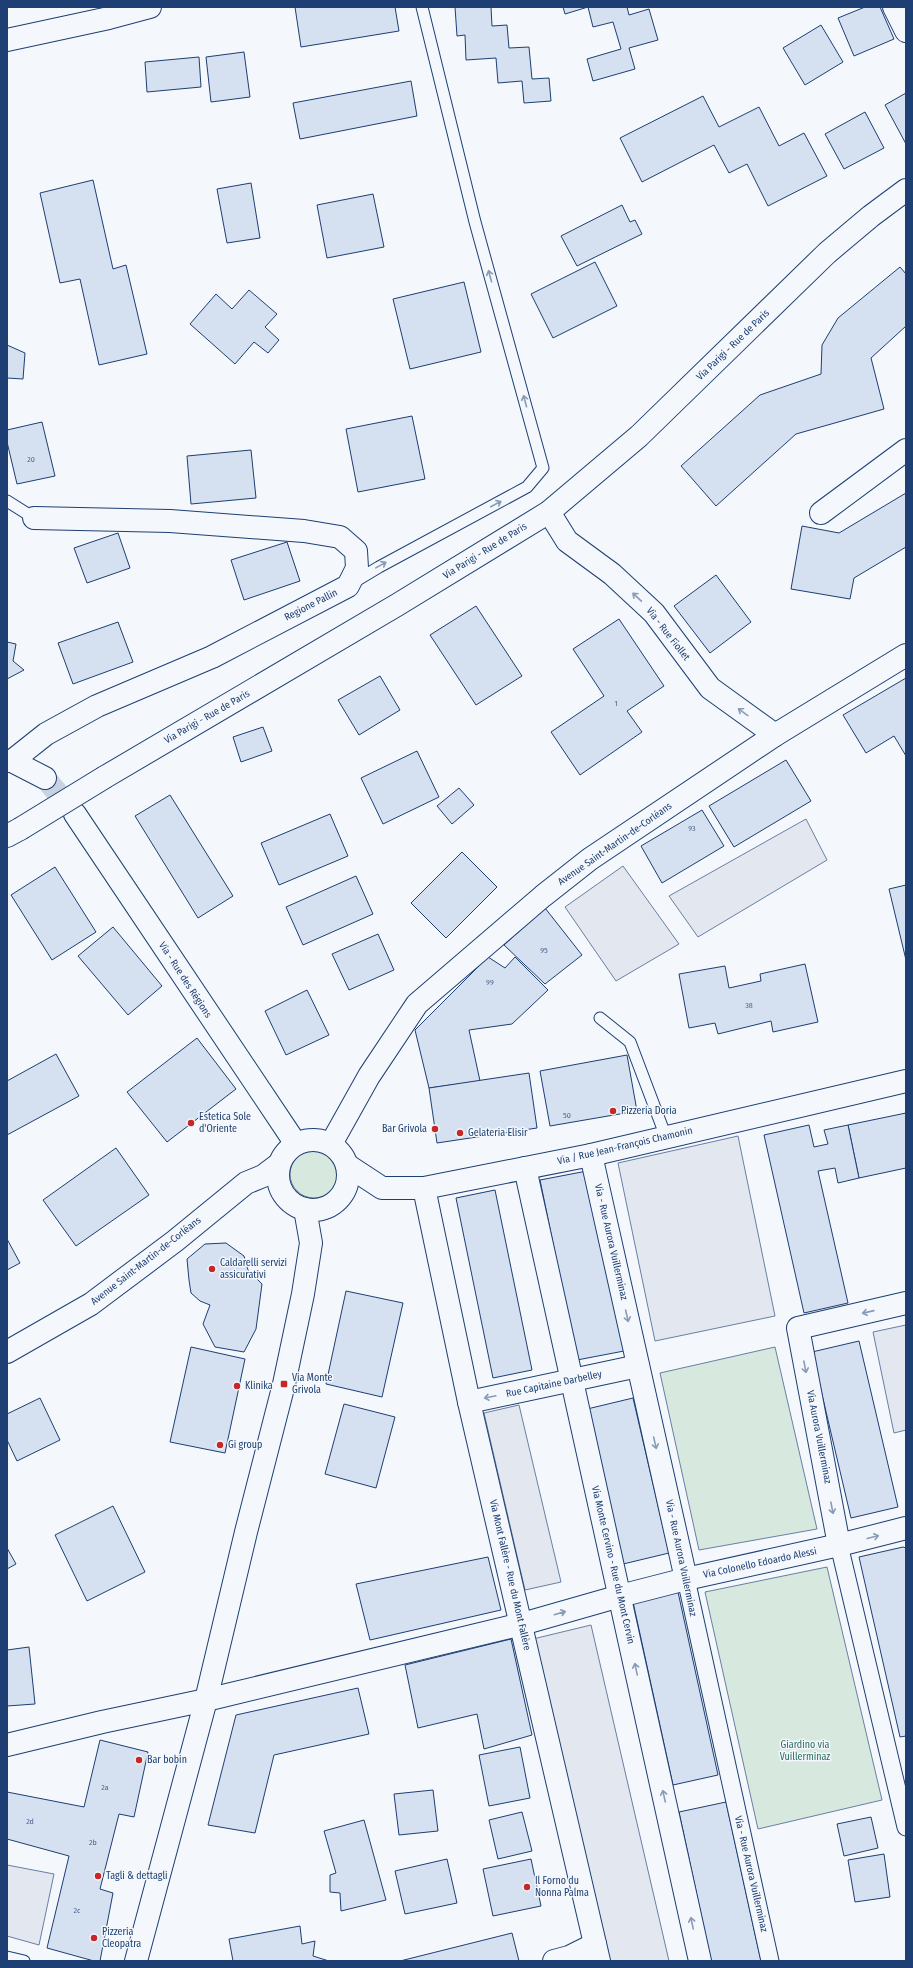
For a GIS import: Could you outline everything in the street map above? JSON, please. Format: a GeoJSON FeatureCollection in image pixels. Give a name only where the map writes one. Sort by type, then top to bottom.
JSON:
{"type":"FeatureCollection","features":[{"type":"Feature","properties":{"kind":"street"},"geometry":{"type":"LineString","coordinates":[[7,40],[109,18],[150,7]]}},
{"type":"Feature","properties":{"kind":"street"},"geometry":{"type":"LineString","coordinates":[[894,7],[906,31]]}},
{"type":"Feature","properties":{"kind":"street","name":"Via Parigi - Rue de Paris"},"geometry":{"type":"LineString","coordinates":[[13,832],[397,605],[549,512],[639,436],[827,253],[871,216],[906,190]]}},
{"type":"Feature","properties":{"kind":"street"},"geometry":{"type":"LineString","coordinates":[[821,513],[906,450]]}},
{"type":"Feature","properties":{"kind":"street","name":"Via - Rue Fiollet"},"geometry":{"type":"LineString","coordinates":[[549,512],[567,541],[612,574],[654,613],[710,688],[775,735]]}},
{"type":"Feature","properties":{"kind":"street","name":"Regione Pallin"},"geometry":{"type":"LineString","coordinates":[[10,761],[46,734],[97,706],[212,657],[348,586],[357,568],[356,551],[340,537],[304,531],[170,521],[34,518]]}},
{"type":"Feature","properties":{"kind":"street","name":"Avenue Saint-Martin-de-Corléans"},"geometry":{"type":"LineString","coordinates":[[331,1144],[369,1076],[417,1004],[543,896],[590,859],[775,735],[906,655]]}},
{"type":"Feature","properties":{"kind":"street"},"geometry":{"type":"LineString","coordinates":[[10,761],[45,778]]}},
{"type":"Feature","properties":{"kind":"street","name":"Via - Rue des Régions"},"geometry":{"type":"LineString","coordinates":[[75,814],[296,1144]]}},
{"type":"Feature","properties":{"kind":"street","name":"Via / Rue Jean-François Chamonin"},"geometry":{"type":"LineString","coordinates":[[347,1166],[382,1188],[424,1188],[591,1155],[906,1081]]}},
{"type":"Feature","properties":{"kind":"street"},"geometry":{"type":"LineString","coordinates":[[313,1139],[331,1144],[344,1158],[347,1166],[346,1184],[342,1194],[336,1201],[322,1208],[305,1209],[291,1202],[282,1191],[278,1172],[279,1164],[287,1151],[296,1144],[313,1139]]}},
{"type":"Feature","properties":{"kind":"street","name":"Via - Rue Aurora Vuillerminaz"},"geometry":{"type":"LineString","coordinates":[[591,1155],[770,1961]]}},
{"type":"Feature","properties":{"kind":"street","name":"Avenue Saint-Martin-de-Corléans"},"geometry":{"type":"LineString","coordinates":[[7,1352],[91,1304],[176,1240],[246,1183],[263,1176],[279,1164]]}},
{"type":"Feature","properties":{"kind":"street","name":"Via Monte Cervino - Rue du Mont Cervin"},"geometry":{"type":"LineString","coordinates":[[525,1168],[700,1961]]}},
{"type":"Feature","properties":{"kind":"street","name":"Via Mont Fallère - Rue du Mont Fallère"},"geometry":{"type":"LineString","coordinates":[[424,1188],[469,1402],[522,1624],[597,1953]]}},
{"type":"Feature","properties":{"kind":"street"},"geometry":{"type":"LineString","coordinates":[[136,1961],[206,1700],[246,1532],[284,1384],[302,1302],[311,1244],[305,1209]]}},
{"type":"Feature","properties":{"kind":"street","name":"Via Aurora Vuillerminaz"},"geometry":{"type":"LineString","coordinates":[[839,1545],[798,1328],[906,1303]]}},
{"type":"Feature","properties":{"kind":"street","name":"Rue Capitaine Darbelley"},"geometry":{"type":"LineString","coordinates":[[469,1402],[638,1366]]}},
{"type":"Feature","properties":{"kind":"street","name":"Via Colonello Edoardo Alessi"},"geometry":{"type":"LineString","coordinates":[[7,1745],[102,1722],[206,1700],[522,1624],[686,1579],[839,1545],[906,1528]]}},
{"type":"Feature","properties":{"kind":"street"},"geometry":{"type":"LineString","coordinates":[[839,1545],[906,1828]]}},
{"type":"Feature","properties":{"kind":"street"},"geometry":{"type":"LineString","coordinates":[[554,1961],[597,1953]]}},
{"type":"Feature","properties":{"kind":"lane"},"geometry":{"type":"LineString","coordinates":[[348,586],[379,567],[527,488],[543,468],[476,222],[422,7]]}},
{"type":"Feature","properties":{"kind":"lane","name":"Regione Pallin"},"geometry":{"type":"LineString","coordinates":[[7,501],[34,518]]}},
{"type":"Feature","properties":{"kind":"lane"},"geometry":{"type":"LineString","coordinates":[[600,1018],[630,1042],[666,1137]]}},
{"type":"Feature","properties":{"kind":"lane"},"geometry":{"type":"LineString","coordinates":[[7,1957],[24,1961]]}},
{"type":"Feature","properties":{"kind":"green space"},"geometry":{"type":"Polygon","coordinates":[[[314,1150],[323,1152],[331,1157],[336,1165],[338,1174],[336,1183],[331,1191],[323,1196],[314,1198],[305,1196],[297,1191],[292,1183],[290,1174],[292,1165],[297,1157],[305,1152],[314,1150]]]}},
{"type":"Feature","properties":{"kind":"green space"},"geometry":{"type":"Polygon","coordinates":[[[775,1347],[817,1529],[699,1550],[660,1373],[775,1347]]]}},
{"type":"Feature","properties":{"kind":"green space","name":"Giardino via Vuillerminaz"},"geometry":{"type":"Polygon","coordinates":[[[827,1567],[882,1800],[758,1829],[705,1592],[827,1567]]]}},
{"type":"Feature","properties":{"kind":"shaded area"},"geometry":{"type":"Polygon","coordinates":[[[806,819],[827,860],[698,937],[669,896],[806,819]]]}},
{"type":"Feature","properties":{"kind":"shaded area"},"geometry":{"type":"Polygon","coordinates":[[[623,866],[679,944],[616,981],[565,907],[623,866]]]}},
{"type":"Feature","properties":{"kind":"shaded area"},"geometry":{"type":"Polygon","coordinates":[[[738,1136],[775,1316],[655,1341],[618,1163],[738,1136]]]}},
{"type":"Feature","properties":{"kind":"shaded area"},"geometry":{"type":"Polygon","coordinates":[[[906,1325],[906,1430],[894,1433],[873,1332],[906,1325]]]}},
{"type":"Feature","properties":{"kind":"shaded area"},"geometry":{"type":"Polygon","coordinates":[[[519,1405],[561,1582],[525,1590],[484,1413],[519,1405]]]}},
{"type":"Feature","properties":{"kind":"shaded area"},"geometry":{"type":"Polygon","coordinates":[[[591,1625],[669,1961],[605,1961],[533,1639],[591,1625]]]}},
{"type":"Feature","properties":{"kind":"shaded area"},"geometry":{"type":"Polygon","coordinates":[[[7,1865],[54,1874],[39,1945],[7,1936],[7,1865]]]}},
{"type":"Feature","properties":{"kind":"building"},"geometry":{"type":"Polygon","coordinates":[[[295,7],[395,7],[399,31],[301,47],[295,7]]]}},
{"type":"Feature","properties":{"kind":"building"},"geometry":{"type":"Polygon","coordinates":[[[455,7],[491,7],[492,26],[507,25],[509,48],[529,47],[532,79],[549,78],[551,101],[524,103],[522,81],[498,83],[496,58],[466,60],[465,35],[457,36],[455,7]]]}},
{"type":"Feature","properties":{"kind":"building"},"geometry":{"type":"Polygon","coordinates":[[[563,7],[588,7],[565,14],[563,7]]]}},
{"type":"Feature","properties":{"kind":"building"},"geometry":{"type":"Polygon","coordinates":[[[588,7],[627,7],[629,15],[649,9],[658,40],[629,48],[635,69],[593,81],[587,59],[621,49],[613,22],[593,27],[588,7]]]}},
{"type":"Feature","properties":{"kind":"building"},"geometry":{"type":"Polygon","coordinates":[[[865,7],[880,7],[894,39],[854,56],[838,18],[865,7]]]}},
{"type":"Feature","properties":{"kind":"building"},"geometry":{"type":"Polygon","coordinates":[[[821,25],[843,62],[805,85],[783,48],[821,25]]]}},
{"type":"Feature","properties":{"kind":"building"},"geometry":{"type":"Polygon","coordinates":[[[244,52],[250,97],[211,102],[206,57],[244,52]]]}},
{"type":"Feature","properties":{"kind":"building"},"geometry":{"type":"Polygon","coordinates":[[[199,57],[201,87],[147,92],[145,62],[199,57]]]}},
{"type":"Feature","properties":{"kind":"building"},"geometry":{"type":"Polygon","coordinates":[[[411,81],[417,116],[300,139],[293,103],[411,81]]]}},
{"type":"Feature","properties":{"kind":"building"},"geometry":{"type":"Polygon","coordinates":[[[906,93],[906,144],[885,105],[906,93]]]}},
{"type":"Feature","properties":{"kind":"building"},"geometry":{"type":"Polygon","coordinates":[[[703,96],[719,127],[759,107],[779,146],[804,133],[827,176],[768,206],[747,164],[729,173],[714,145],[642,182],[620,138],[703,96]]]}},
{"type":"Feature","properties":{"kind":"building"},"geometry":{"type":"Polygon","coordinates":[[[865,112],[884,148],[844,169],[825,134],[865,112]]]}},
{"type":"Feature","properties":{"kind":"building"},"geometry":{"type":"Polygon","coordinates":[[[93,180],[113,269],[126,265],[147,354],[99,365],[80,279],[60,283],[40,193],[93,180]]]}},
{"type":"Feature","properties":{"kind":"building"},"geometry":{"type":"Polygon","coordinates":[[[251,183],[260,238],[227,243],[217,189],[251,183]]]}},
{"type":"Feature","properties":{"kind":"building"},"geometry":{"type":"Polygon","coordinates":[[[373,194],[384,247],[327,258],[317,205],[373,194]]]}},
{"type":"Feature","properties":{"kind":"building"},"geometry":{"type":"Polygon","coordinates":[[[622,205],[630,222],[635,220],[642,234],[577,266],[561,236],[622,205]]]}},
{"type":"Feature","properties":{"kind":"building"},"geometry":{"type":"Polygon","coordinates":[[[595,262],[617,306],[553,338],[531,294],[595,262]]]}},
{"type":"Feature","properties":{"kind":"building"},"geometry":{"type":"Polygon","coordinates":[[[900,267],[906,274],[906,326],[871,358],[884,409],[796,434],[716,506],[681,466],[760,395],[821,374],[822,345],[838,318],[900,267]]]}},
{"type":"Feature","properties":{"kind":"building"},"geometry":{"type":"Polygon","coordinates":[[[464,282],[481,352],[410,369],[393,299],[464,282]]]}},
{"type":"Feature","properties":{"kind":"building"},"geometry":{"type":"Polygon","coordinates":[[[249,290],[277,314],[265,327],[279,340],[268,353],[254,342],[235,364],[190,324],[216,294],[232,309],[249,290]]]}},
{"type":"Feature","properties":{"kind":"building"},"geometry":{"type":"Polygon","coordinates":[[[7,345],[25,353],[23,379],[7,378],[7,345]]]}},
{"type":"Feature","properties":{"kind":"building"},"geometry":{"type":"Polygon","coordinates":[[[412,416],[425,479],[358,492],[346,429],[412,416]]]}},
{"type":"Feature","properties":{"kind":"building"},"geometry":{"type":"Polygon","coordinates":[[[42,422],[55,476],[17,484],[7,442],[7,430],[42,422]]]}},
{"type":"Feature","properties":{"kind":"building"},"geometry":{"type":"Polygon","coordinates":[[[251,450],[256,498],[191,504],[187,456],[251,450]]]}},
{"type":"Feature","properties":{"kind":"building"},"geometry":{"type":"Polygon","coordinates":[[[906,493],[906,547],[854,578],[850,599],[791,589],[802,526],[839,533],[906,493]]]}},
{"type":"Feature","properties":{"kind":"building"},"geometry":{"type":"Polygon","coordinates":[[[118,533],[130,568],[87,583],[74,548],[118,533]]]}},
{"type":"Feature","properties":{"kind":"building"},"geometry":{"type":"Polygon","coordinates":[[[287,542],[300,581],[244,600],[231,560],[287,542]]]}},
{"type":"Feature","properties":{"kind":"building"},"geometry":{"type":"Polygon","coordinates":[[[716,575],[751,622],[710,653],[674,606],[716,575]]]}},
{"type":"Feature","properties":{"kind":"building"},"geometry":{"type":"Polygon","coordinates":[[[476,606],[522,676],[476,705],[430,635],[476,606]]]}},
{"type":"Feature","properties":{"kind":"building"},"geometry":{"type":"Polygon","coordinates":[[[619,619],[664,686],[627,711],[642,732],[580,775],[551,732],[604,696],[573,649],[619,619]]]}},
{"type":"Feature","properties":{"kind":"building"},"geometry":{"type":"Polygon","coordinates":[[[118,622],[133,662],[73,684],[58,643],[118,622]]]}},
{"type":"Feature","properties":{"kind":"building"},"geometry":{"type":"Polygon","coordinates":[[[7,642],[16,644],[13,661],[24,670],[7,679],[7,642]]]}},
{"type":"Feature","properties":{"kind":"building"},"geometry":{"type":"Polygon","coordinates":[[[380,676],[400,710],[359,735],[338,700],[380,676]]]}},
{"type":"Feature","properties":{"kind":"building"},"geometry":{"type":"Polygon","coordinates":[[[906,678],[906,756],[894,736],[866,753],[843,715],[906,678]]]}},
{"type":"Feature","properties":{"kind":"building"},"geometry":{"type":"Polygon","coordinates":[[[263,727],[272,751],[241,762],[233,737],[263,727]]]}},
{"type":"Feature","properties":{"kind":"building"},"geometry":{"type":"Polygon","coordinates":[[[417,751],[439,797],[383,824],[361,778],[417,751]]]}},
{"type":"Feature","properties":{"kind":"building"},"geometry":{"type":"Polygon","coordinates":[[[786,760],[811,801],[734,847],[709,806],[786,760]]]}},
{"type":"Feature","properties":{"kind":"building"},"geometry":{"type":"Polygon","coordinates":[[[459,788],[474,805],[452,824],[437,806],[459,788]]]}},
{"type":"Feature","properties":{"kind":"building"},"geometry":{"type":"Polygon","coordinates":[[[170,795],[233,896],[198,918],[135,816],[170,795]]]}},
{"type":"Feature","properties":{"kind":"building"},"geometry":{"type":"Polygon","coordinates":[[[702,810],[724,846],[662,883],[641,846],[702,810]]]}},
{"type":"Feature","properties":{"kind":"building"},"geometry":{"type":"Polygon","coordinates":[[[330,814],[348,856],[279,885],[261,843],[330,814]]]}},
{"type":"Feature","properties":{"kind":"building"},"geometry":{"type":"Polygon","coordinates":[[[462,852],[497,887],[446,938],[411,903],[462,852]]]}},
{"type":"Feature","properties":{"kind":"building"},"geometry":{"type":"Polygon","coordinates":[[[55,867],[96,932],[52,960],[11,895],[55,867]]]}},
{"type":"Feature","properties":{"kind":"building"},"geometry":{"type":"Polygon","coordinates":[[[356,876],[373,914],[303,945],[286,907],[356,876]]]}},
{"type":"Feature","properties":{"kind":"building"},"geometry":{"type":"Polygon","coordinates":[[[906,885],[906,960],[889,889],[906,885]]]}},
{"type":"Feature","properties":{"kind":"building"},"geometry":{"type":"Polygon","coordinates":[[[545,908],[582,955],[545,984],[504,945],[545,908]]]}},
{"type":"Feature","properties":{"kind":"building"},"geometry":{"type":"Polygon","coordinates":[[[113,927],[162,986],[128,1015],[78,956],[113,927]]]}},
{"type":"Feature","properties":{"kind":"building"},"geometry":{"type":"Polygon","coordinates":[[[378,934],[394,970],[349,990],[332,954],[378,934]]]}},
{"type":"Feature","properties":{"kind":"building"},"geometry":{"type":"Polygon","coordinates":[[[488,957],[505,968],[515,957],[548,990],[512,1024],[469,1030],[480,1081],[429,1088],[415,1030],[488,957]]]}},
{"type":"Feature","properties":{"kind":"building"},"geometry":{"type":"Polygon","coordinates":[[[805,964],[818,1022],[773,1032],[771,1021],[718,1034],[715,1023],[689,1028],[679,974],[725,966],[729,988],[761,981],[760,974],[805,964]]]}},
{"type":"Feature","properties":{"kind":"building"},"geometry":{"type":"Polygon","coordinates":[[[307,990],[329,1035],[286,1055],[265,1011],[307,990]]]}},
{"type":"Feature","properties":{"kind":"building"},"geometry":{"type":"Polygon","coordinates":[[[197,1038],[236,1089],[167,1142],[127,1092],[197,1038]]]}},
{"type":"Feature","properties":{"kind":"building"},"geometry":{"type":"Polygon","coordinates":[[[56,1054],[79,1096],[7,1135],[7,1081],[56,1054]]]}},
{"type":"Feature","properties":{"kind":"building"},"geometry":{"type":"Polygon","coordinates":[[[627,1055],[637,1111],[550,1126],[540,1071],[627,1055]]]}},
{"type":"Feature","properties":{"kind":"building"},"geometry":{"type":"Polygon","coordinates":[[[529,1073],[537,1128],[437,1143],[429,1088],[529,1073]]]}},
{"type":"Feature","properties":{"kind":"building"},"geometry":{"type":"Polygon","coordinates":[[[906,1113],[906,1168],[859,1178],[848,1125],[906,1113]]]}},
{"type":"Feature","properties":{"kind":"building"},"geometry":{"type":"Polygon","coordinates":[[[809,1125],[814,1147],[828,1144],[824,1130],[848,1125],[859,1178],[838,1183],[835,1168],[818,1171],[848,1303],[804,1313],[764,1135],[809,1125]]]}},
{"type":"Feature","properties":{"kind":"building"},"geometry":{"type":"Polygon","coordinates":[[[116,1148],[149,1195],[76,1246],[43,1200],[116,1148]]]}},
{"type":"Feature","properties":{"kind":"building"},"geometry":{"type":"Polygon","coordinates":[[[587,1171],[624,1351],[577,1360],[540,1180],[587,1171]]]}},
{"type":"Feature","properties":{"kind":"building"},"geometry":{"type":"Polygon","coordinates":[[[495,1190],[532,1370],[493,1378],[456,1198],[495,1190]]]}},
{"type":"Feature","properties":{"kind":"building"},"geometry":{"type":"Polygon","coordinates":[[[7,1239],[20,1263],[7,1270],[7,1239]]]}},
{"type":"Feature","properties":{"kind":"building"},"geometry":{"type":"Polygon","coordinates":[[[226,1243],[244,1256],[248,1270],[262,1284],[256,1329],[244,1352],[215,1347],[203,1324],[210,1305],[200,1301],[191,1293],[187,1259],[205,1244],[226,1243]]]}},
{"type":"Feature","properties":{"kind":"building"},"geometry":{"type":"Polygon","coordinates":[[[346,1291],[403,1303],[382,1397],[326,1384],[346,1291]]]}},
{"type":"Feature","properties":{"kind":"building"},"geometry":{"type":"Polygon","coordinates":[[[859,1341],[898,1507],[851,1518],[812,1352],[859,1341]]]}},
{"type":"Feature","properties":{"kind":"building"},"geometry":{"type":"Polygon","coordinates":[[[191,1347],[245,1359],[225,1453],[170,1442],[191,1347]]]}},
{"type":"Feature","properties":{"kind":"building"},"geometry":{"type":"Polygon","coordinates":[[[40,1398],[60,1440],[17,1461],[7,1440],[7,1414],[40,1398]]]}},
{"type":"Feature","properties":{"kind":"building"},"geometry":{"type":"Polygon","coordinates":[[[633,1398],[669,1553],[619,1565],[583,1410],[633,1398]]]}},
{"type":"Feature","properties":{"kind":"building"},"geometry":{"type":"Polygon","coordinates":[[[344,1404],[395,1417],[376,1488],[325,1474],[344,1404]]]}},
{"type":"Feature","properties":{"kind":"building"},"geometry":{"type":"Polygon","coordinates":[[[113,1506],[145,1572],[87,1601],[55,1535],[113,1506]]]}},
{"type":"Feature","properties":{"kind":"building"},"geometry":{"type":"Polygon","coordinates":[[[903,1547],[906,1548],[906,1736],[900,1737],[859,1557],[903,1547]]]}},
{"type":"Feature","properties":{"kind":"building"},"geometry":{"type":"Polygon","coordinates":[[[7,1548],[16,1564],[7,1569],[7,1548]]]}},
{"type":"Feature","properties":{"kind":"building"},"geometry":{"type":"Polygon","coordinates":[[[488,1557],[501,1610],[370,1640],[356,1584],[488,1557]]]}},
{"type":"Feature","properties":{"kind":"building"},"geometry":{"type":"Polygon","coordinates":[[[678,1592],[718,1775],[673,1785],[633,1602],[678,1592]]]}},
{"type":"Feature","properties":{"kind":"building"},"geometry":{"type":"Polygon","coordinates":[[[511,1639],[532,1735],[484,1749],[477,1714],[418,1728],[405,1665],[511,1639]]]}},
{"type":"Feature","properties":{"kind":"building"},"geometry":{"type":"Polygon","coordinates":[[[29,1647],[35,1704],[7,1706],[7,1650],[29,1647]]]}},
{"type":"Feature","properties":{"kind":"building"},"geometry":{"type":"Polygon","coordinates":[[[358,1688],[369,1734],[274,1755],[255,1833],[208,1825],[236,1715],[358,1688]]]}},
{"type":"Feature","properties":{"kind":"building"},"geometry":{"type":"Polygon","coordinates":[[[100,1740],[148,1752],[134,1817],[119,1814],[100,1889],[113,1893],[100,1961],[94,1961],[47,1948],[69,1856],[7,1839],[7,1792],[84,1807],[100,1740]]]}},
{"type":"Feature","properties":{"kind":"building"},"geometry":{"type":"Polygon","coordinates":[[[520,1747],[530,1798],[489,1806],[479,1755],[520,1747]]]}},
{"type":"Feature","properties":{"kind":"building"},"geometry":{"type":"Polygon","coordinates":[[[433,1790],[438,1831],[399,1835],[394,1794],[433,1790]]]}},
{"type":"Feature","properties":{"kind":"building"},"geometry":{"type":"Polygon","coordinates":[[[726,1802],[761,1961],[711,1961],[679,1812],[726,1802]]]}},
{"type":"Feature","properties":{"kind":"building"},"geometry":{"type":"Polygon","coordinates":[[[522,1812],[532,1851],[498,1859],[489,1820],[522,1812]]]}},
{"type":"Feature","properties":{"kind":"building"},"geometry":{"type":"Polygon","coordinates":[[[871,1817],[878,1848],[844,1856],[837,1824],[871,1817]]]}},
{"type":"Feature","properties":{"kind":"building"},"geometry":{"type":"Polygon","coordinates":[[[364,1820],[386,1900],[341,1911],[340,1893],[330,1892],[330,1875],[336,1873],[324,1831],[364,1820]]]}},
{"type":"Feature","properties":{"kind":"building"},"geometry":{"type":"Polygon","coordinates":[[[884,1854],[890,1897],[855,1902],[848,1860],[884,1854]]]}},
{"type":"Feature","properties":{"kind":"building"},"geometry":{"type":"Polygon","coordinates":[[[447,1859],[457,1903],[405,1914],[395,1871],[447,1859]]]}},
{"type":"Feature","properties":{"kind":"building"},"geometry":{"type":"Polygon","coordinates":[[[531,1859],[541,1906],[493,1916],[483,1869],[531,1859]]]}},
{"type":"Feature","properties":{"kind":"building"},"geometry":{"type":"Polygon","coordinates":[[[300,1926],[302,1944],[315,1941],[313,1956],[329,1961],[233,1961],[229,1939],[300,1926]]]}},
{"type":"Feature","properties":{"kind":"building"},"geometry":{"type":"Polygon","coordinates":[[[512,1933],[519,1961],[400,1961],[512,1933]]]}},
{"type":"Feature","properties":{"kind":"tunnel"},"geometry":{"type":"LineString","coordinates":[[45,778],[75,814]]}},
{"type":"Feature","properties":{"kind":"place","name":"Pizzeria Doria"},"geometry":{"type":"Point","coordinates":[613,1111]}},
{"type":"Feature","properties":{"kind":"place","name":"Estetica Sole d'Oriente"},"geometry":{"type":"Point","coordinates":[191,1123]}},
{"type":"Feature","properties":{"kind":"place","name":"Bar Grivola"},"geometry":{"type":"Point","coordinates":[435,1129]}},
{"type":"Feature","properties":{"kind":"place","name":"Gelateria Elisir"},"geometry":{"type":"Point","coordinates":[460,1133]}},
{"type":"Feature","properties":{"kind":"place","name":"Caldarelli servizi assicurativi"},"geometry":{"type":"Point","coordinates":[212,1269]}},
{"type":"Feature","properties":{"kind":"place","name":"Via Monte Grivola"},"geometry":{"type":"Point","coordinates":[284,1384]}},
{"type":"Feature","properties":{"kind":"place","name":"Klinika"},"geometry":{"type":"Point","coordinates":[237,1386]}},
{"type":"Feature","properties":{"kind":"place","name":"Gi group"},"geometry":{"type":"Point","coordinates":[220,1445]}},
{"type":"Feature","properties":{"kind":"place","name":"Bar bobin"},"geometry":{"type":"Point","coordinates":[139,1760]}},
{"type":"Feature","properties":{"kind":"place","name":"Tagli & dettagli"},"geometry":{"type":"Point","coordinates":[98,1876]}},
{"type":"Feature","properties":{"kind":"place","name":"Il Forno du Nonna Palma"},"geometry":{"type":"Point","coordinates":[527,1887]}},
{"type":"Feature","properties":{"kind":"place","name":"Pizzeria Cleopatra"},"geometry":{"type":"Point","coordinates":[94,1938]}}]}
